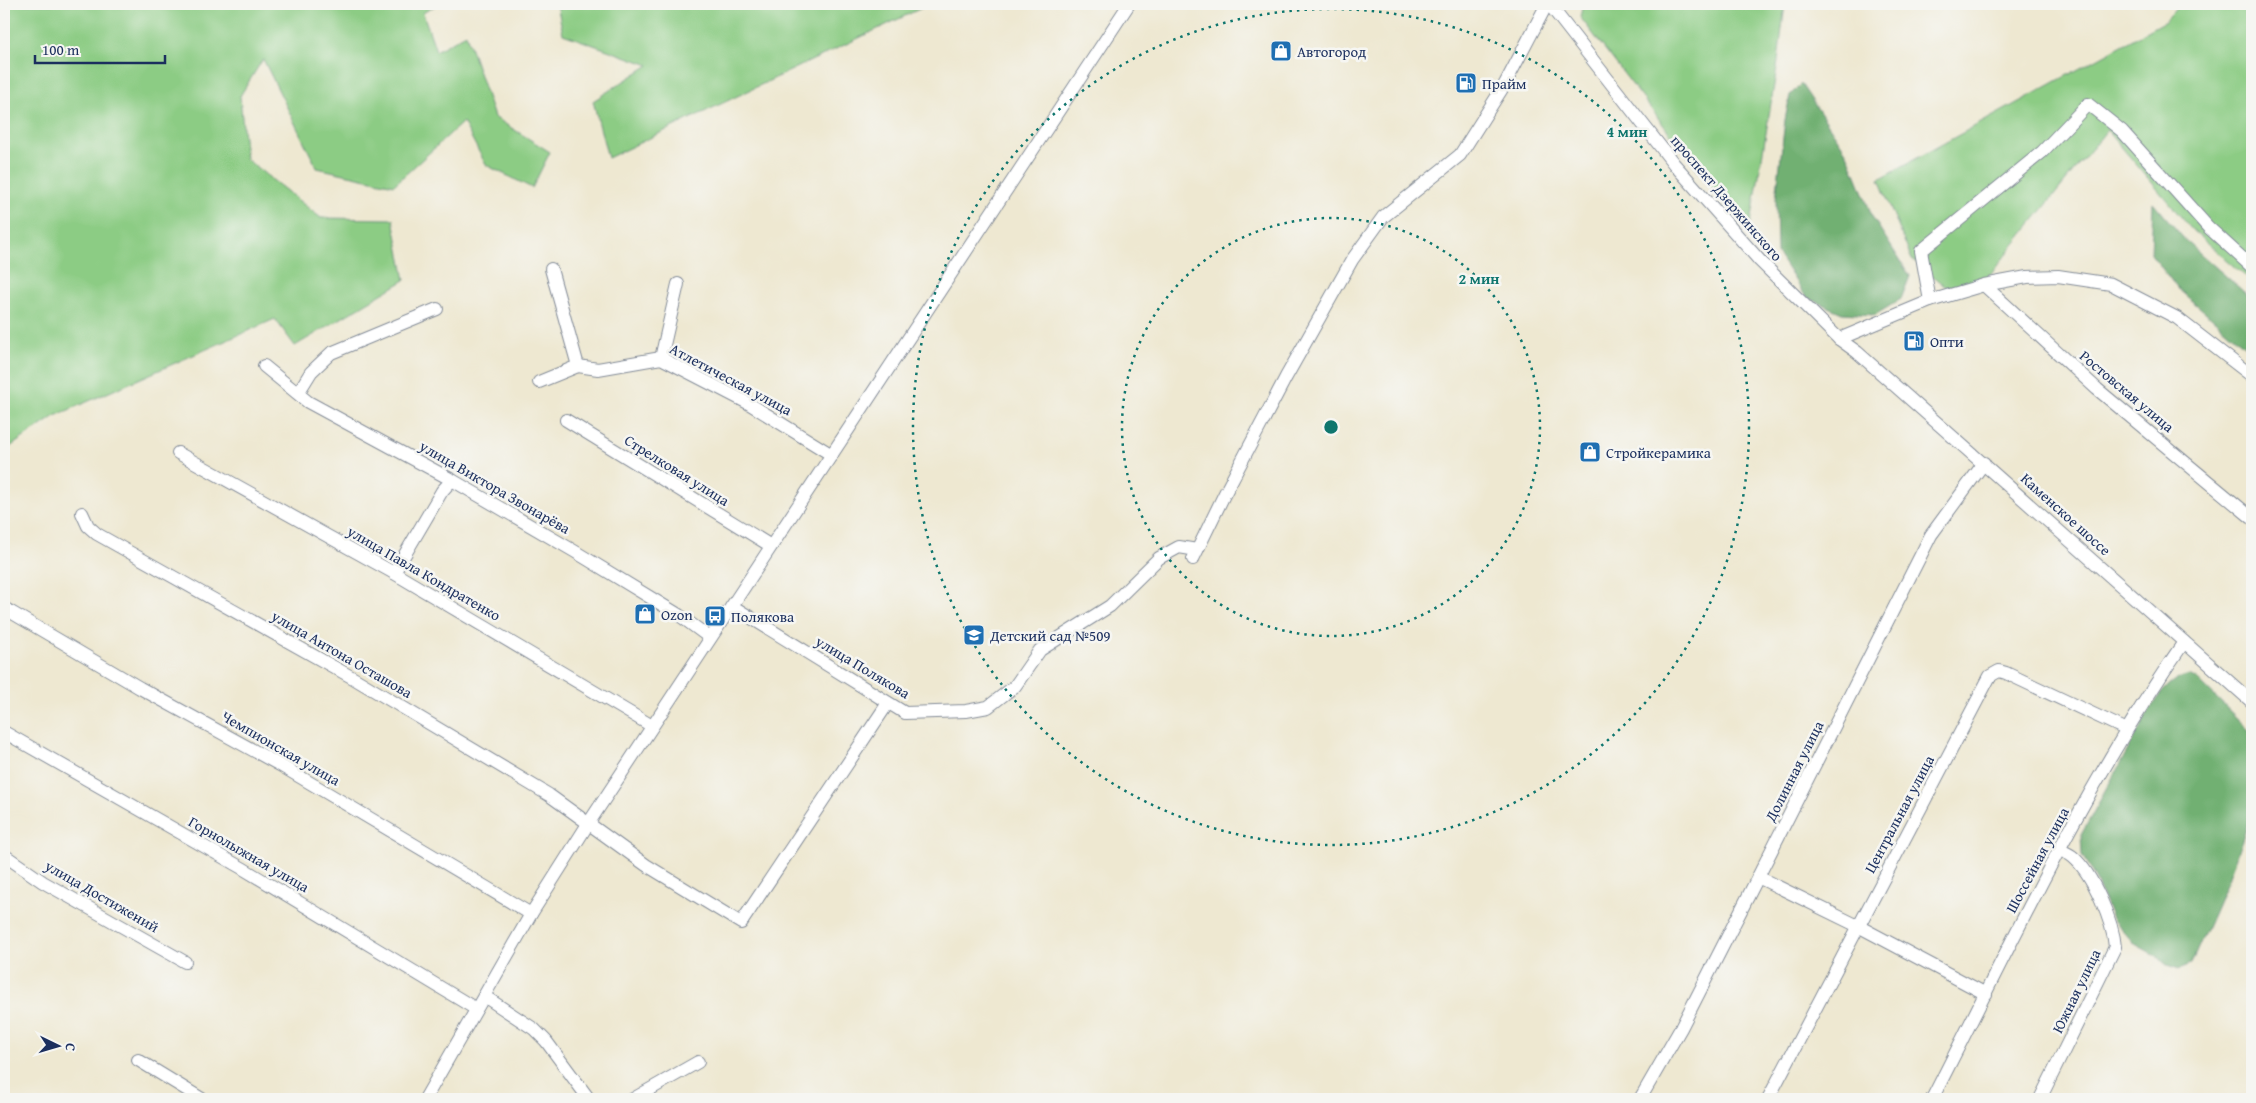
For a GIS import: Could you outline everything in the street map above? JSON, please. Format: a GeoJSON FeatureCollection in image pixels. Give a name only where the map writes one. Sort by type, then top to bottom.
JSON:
{"type":"FeatureCollection","features":[{"type":"Feature","properties":{"kind":"street"},"geometry":{"type":"LineString","coordinates":[[425,1099],[531,914],[588,824],[1129,4]]}},
{"type":"Feature","properties":{"kind":"street","name":"проспект Дзержинского"},"geometry":{"type":"LineString","coordinates":[[1548,4],[1674,164],[1760,261],[1839,339],[1858,352]]}},
{"type":"Feature","properties":{"kind":"street","name":"улица Полякова"},"geometry":{"type":"LineString","coordinates":[[732,606],[904,713],[966,711],[988,707],[1015,686],[1040,650],[1110,606],[1159,558],[1179,547],[1195,555],[1277,394],[1352,260],[1383,217],[1460,154],[1505,84],[1548,4]]}},
{"type":"Feature","properties":{"kind":"street"},"geometry":{"type":"LineString","coordinates":[[1930,301],[1921,251],[1944,230],[2042,152],[2088,104],[2122,131],[2208,227],[2252,267]]}},
{"type":"Feature","properties":{"kind":"street"},"geometry":{"type":"LineString","coordinates":[[539,382],[578,366],[551,269]]}},
{"type":"Feature","properties":{"kind":"street"},"geometry":{"type":"LineString","coordinates":[[1839,339],[1930,301],[1984,285],[2027,277],[2058,276],[2111,284],[2177,318],[2252,376]]}},
{"type":"Feature","properties":{"kind":"street"},"geometry":{"type":"LineString","coordinates":[[661,358],[678,284]]}},
{"type":"Feature","properties":{"kind":"street","name":"Ростовская улица"},"geometry":{"type":"LineString","coordinates":[[1984,285],[2097,389],[2252,518]]}},
{"type":"Feature","properties":{"kind":"street"},"geometry":{"type":"LineString","coordinates":[[298,393],[311,372],[331,353],[437,308]]}},
{"type":"Feature","properties":{"kind":"street","name":"Каменское шоссе"},"geometry":{"type":"LineString","coordinates":[[1858,352],[2252,702]]}},
{"type":"Feature","properties":{"kind":"street","name":"Атлетическая улица"},"geometry":{"type":"LineString","coordinates":[[578,366],[598,368],[661,358],[748,403],[832,455]]}},
{"type":"Feature","properties":{"kind":"street","name":"улица Виктора Звонарёва"},"geometry":{"type":"LineString","coordinates":[[264,366],[308,402],[452,480],[663,606],[710,638]]}},
{"type":"Feature","properties":{"kind":"street","name":"Стрелковая улица"},"geometry":{"type":"LineString","coordinates":[[566,420],[771,546]]}},
{"type":"Feature","properties":{"kind":"street","name":"улица Павла Кондратенко"},"geometry":{"type":"LineString","coordinates":[[178,453],[394,574],[652,726]]}},
{"type":"Feature","properties":{"kind":"street","name":"Долинная улица"},"geometry":{"type":"LineString","coordinates":[[1640,1099],[1681,1028],[1930,535],[1984,463]]}},
{"type":"Feature","properties":{"kind":"street"},"geometry":{"type":"LineString","coordinates":[[394,574],[442,491],[452,480]]}},
{"type":"Feature","properties":{"kind":"street","name":"улица Антона Осташова"},"geometry":{"type":"LineString","coordinates":[[82,514],[88,526],[97,534],[355,679],[549,795],[646,865],[741,923],[888,703]]}},
{"type":"Feature","properties":{"kind":"street","name":"Чемпионская улица"},"geometry":{"type":"LineString","coordinates":[[8,611],[280,765],[531,914]]}},
{"type":"Feature","properties":{"kind":"street","name":"Шоссейная улица"},"geometry":{"type":"LineString","coordinates":[[1932,1099],[2060,850],[2126,729],[2184,642]]}},
{"type":"Feature","properties":{"kind":"street","name":"Центральная улица"},"geometry":{"type":"LineString","coordinates":[[1768,1099],[1990,676],[1999,671],[2006,673],[2126,729]]}},
{"type":"Feature","properties":{"kind":"street","name":"Горнолыжная улица"},"geometry":{"type":"LineString","coordinates":[[4,732],[242,868],[476,1009]]}},
{"type":"Feature","properties":{"kind":"street","name":"Южная улица"},"geometry":{"type":"LineString","coordinates":[[2040,1099],[2115,947],[2114,931],[2096,891],[2073,857],[2060,850]]}},
{"type":"Feature","properties":{"kind":"street","name":"улица Достижений"},"geometry":{"type":"LineString","coordinates":[[4,855],[43,882],[185,962]]}},
{"type":"Feature","properties":{"kind":"street"},"geometry":{"type":"LineString","coordinates":[[1758,877],[1858,926],[1986,994]]}},
{"type":"Feature","properties":{"kind":"street"},"geometry":{"type":"LineString","coordinates":[[484,996],[534,1029],[546,1041],[588,1099]]}},
{"type":"Feature","properties":{"kind":"street"},"geometry":{"type":"LineString","coordinates":[[138,1060],[202,1099]]}},
{"type":"Feature","properties":{"kind":"street"},"geometry":{"type":"LineString","coordinates":[[634,1099],[698,1062]]}},
{"type":"Feature","properties":{"kind":"green space"},"geometry":{"type":"Polygon","coordinates":[[[4,4],[438,4],[423,13],[436,51],[466,34],[494,117],[550,152],[532,188],[486,165],[463,122],[394,185],[317,168],[263,59],[240,96],[246,159],[321,218],[393,219],[405,280],[295,346],[275,319],[55,416],[4,451],[4,4]]]}},
{"type":"Feature","properties":{"kind":"green space"},"geometry":{"type":"Polygon","coordinates":[[[557,4],[930,4],[608,158],[593,101],[649,65],[563,34],[557,4]]]}},
{"type":"Feature","properties":{"kind":"green space"},"geometry":{"type":"Polygon","coordinates":[[[1583,4],[1785,4],[1778,61],[1751,223],[1726,206],[1580,17],[1583,4]]]}},
{"type":"Feature","properties":{"kind":"green space"},"geometry":{"type":"Polygon","coordinates":[[[2180,4],[2245,4],[2252,13],[2252,282],[2193,231],[2107,130],[1984,282],[1946,287],[1911,258],[1879,179],[2164,22],[2180,4]]]}},
{"type":"Feature","properties":{"kind":"green space"},"geometry":{"type":"Polygon","coordinates":[[[1801,84],[1847,153],[1873,218],[1910,276],[1901,299],[1875,315],[1842,313],[1806,297],[1777,253],[1776,199],[1785,120],[1790,95],[1801,84]]]}},
{"type":"Feature","properties":{"kind":"green space"},"geometry":{"type":"Polygon","coordinates":[[[2153,202],[2186,241],[2252,299],[2252,352],[2177,288],[2151,254],[2153,202]]]}},
{"type":"Feature","properties":{"kind":"green space"},"geometry":{"type":"Polygon","coordinates":[[[2189,675],[2197,679],[2252,733],[2252,811],[2228,880],[2191,964],[2179,969],[2167,965],[2155,955],[2135,944],[2112,919],[2094,876],[2082,855],[2081,835],[2153,704],[2168,686],[2189,675]]]}},
{"type":"Feature","properties":{"kind":"place","name":"Автогород"},"geometry":{"type":"Point","coordinates":[1281,51]}},
{"type":"Feature","properties":{"kind":"place","name":"Прайм"},"geometry":{"type":"Point","coordinates":[1466,83]}},
{"type":"Feature","properties":{"kind":"place","name":"Опти"},"geometry":{"type":"Point","coordinates":[1914,341]}},
{"type":"Feature","properties":{"kind":"place","name":"Стройкерамика"},"geometry":{"type":"Point","coordinates":[1590,452]}},
{"type":"Feature","properties":{"kind":"place","name":"Ozon"},"geometry":{"type":"Point","coordinates":[645,614]}},
{"type":"Feature","properties":{"kind":"place","name":"Полякова"},"geometry":{"type":"Point","coordinates":[715,616]}},
{"type":"Feature","properties":{"kind":"place","name":"Детский сад №509"},"geometry":{"type":"Point","coordinates":[974,635]}}]}
